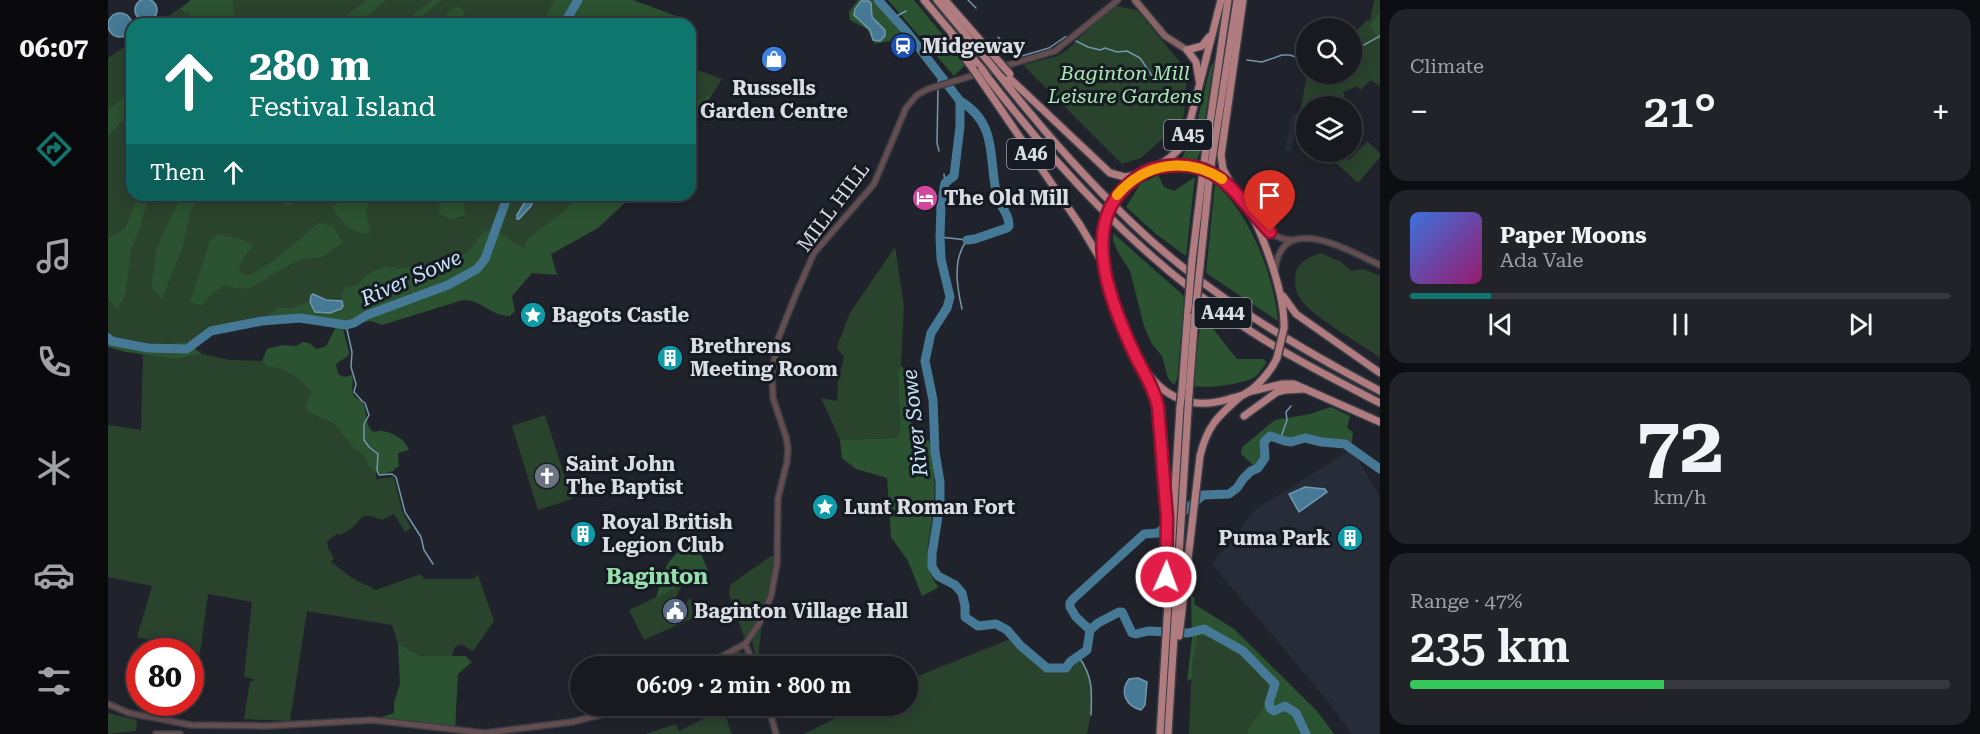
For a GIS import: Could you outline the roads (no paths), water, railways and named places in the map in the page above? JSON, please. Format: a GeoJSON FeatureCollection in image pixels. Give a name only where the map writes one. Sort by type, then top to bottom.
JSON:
{"type":"FeatureCollection","features":[{"type":"Feature","properties":{"kind":"highway","name":"A444"},"geometry":{"type":"LineString","coordinates":[[937,0],[964,33],[997,65],[1039,123],[1132,224],[1232,303],[1277,334],[1380,391]]}},
{"type":"Feature","properties":{"kind":"highway"},"geometry":{"type":"LineString","coordinates":[[945,0],[997,65]]}},
{"type":"Feature","properties":{"kind":"highway","name":"A45"},"geometry":{"type":"LineString","coordinates":[[1153,168],[1176,153],[1185,141],[1221,0]]}},
{"type":"Feature","properties":{"kind":"highway","name":"A45"},"geometry":{"type":"LineString","coordinates":[[1168,734],[1173,644],[1171,532],[1175,513],[1184,408],[1188,309],[1192,261],[1205,180],[1228,0]]}},
{"type":"Feature","properties":{"kind":"highway","name":"A45"},"geometry":{"type":"LineString","coordinates":[[1207,164],[1237,0]]}},
{"type":"Feature","properties":{"kind":"highway"},"geometry":{"type":"LineString","coordinates":[[1173,644],[1172,622],[1193,511],[1200,456],[1209,428],[1220,414],[1266,375],[1277,358],[1284,328],[1278,286],[1261,238],[1245,204],[1223,169],[1221,155],[1243,0]]}},
{"type":"Feature","properties":{"kind":"highway","name":"A444"},"geometry":{"type":"LineString","coordinates":[[926,3],[981,69],[986,80],[1086,194],[1170,273],[1233,320],[1280,350],[1380,403]]}},
{"type":"Feature","properties":{"kind":"highway","name":"A46"},"geometry":{"type":"LineString","coordinates":[[926,3],[973,69],[986,80],[1085,232],[1103,264]]}},
{"type":"Feature","properties":{"kind":"highway"},"geometry":{"type":"LineString","coordinates":[[1200,88],[1196,62],[1187,50],[1202,46],[1212,32]]}},
{"type":"Feature","properties":{"kind":"highway","name":"A46"},"geometry":{"type":"LineString","coordinates":[[1005,75],[1110,173],[1125,177],[1143,174]]}},
{"type":"Feature","properties":{"kind":"highway"},"geometry":{"type":"LineString","coordinates":[[1171,532],[1167,518],[1158,407],[1154,389],[1118,317],[1103,264],[1103,232],[1109,209],[1124,188],[1153,168],[1181,166],[1198,168],[1210,172],[1233,188]]}},
{"type":"Feature","properties":{"kind":"highway","name":"A45"},"geometry":{"type":"LineString","coordinates":[[1185,392],[1200,267],[1205,180]]}},
{"type":"Feature","properties":{"kind":"highway"},"geometry":{"type":"LineString","coordinates":[[1278,286],[1296,314],[1380,373]]}},
{"type":"Feature","properties":{"kind":"highway"},"geometry":{"type":"LineString","coordinates":[[1146,373],[1164,391],[1194,403],[1212,404],[1286,383],[1380,422]]}},
{"type":"Feature","properties":{"kind":"highway"},"geometry":{"type":"LineString","coordinates":[[1245,416],[1277,392],[1305,389]]}},
{"type":"Feature","properties":{"kind":"highway","name":"A45"},"geometry":{"type":"LineString","coordinates":[[1172,622],[1182,523],[1184,408]]}},
{"type":"Feature","properties":{"kind":"highway","name":"A45"},"geometry":{"type":"LineString","coordinates":[[1160,734],[1173,644]]}},
{"type":"Feature","properties":{"kind":"main road"},"geometry":{"type":"LineString","coordinates":[[1135,0],[1165,36],[1187,50]]}},
{"type":"Feature","properties":{"kind":"street","name":"MILL HILL"},"geometry":{"type":"LineString","coordinates":[[745,644],[766,612],[777,564],[778,498],[788,448],[773,398],[772,372],[776,350],[814,253],[874,184],[902,116],[911,101],[922,92],[1055,51],[1118,0]]}},
{"type":"Feature","properties":{"kind":"street"},"geometry":{"type":"LineString","coordinates":[[1245,204],[1273,235],[1280,239],[1294,240],[1306,237],[1321,239],[1380,265]]}},
{"type":"Feature","properties":{"kind":"street"},"geometry":{"type":"LineString","coordinates":[[1275,277],[1279,254],[1294,240]]}},
{"type":"Feature","properties":{"kind":"street"},"geometry":{"type":"LineString","coordinates":[[723,656],[745,644],[750,656]]}},
{"type":"Feature","properties":{"kind":"street"},"geometry":{"type":"LineString","coordinates":[[108,704],[129,713],[191,725],[292,725],[372,720],[496,733],[572,722],[596,716]]}},
{"type":"Feature","properties":{"kind":"street"},"geometry":{"type":"LineString","coordinates":[[771,716],[776,734]]}},
{"type":"Feature","properties":{"kind":"street"},"geometry":{"type":"LineString","coordinates":[[231,734],[232,726]]}},
{"type":"Feature","properties":{"kind":"street"},"geometry":{"type":"LineString","coordinates":[[156,734],[180,734]]}},
{"type":"Feature","properties":{"kind":"water"},"geometry":{"type":"Polygon","coordinates":[[[146,-1],[154,2],[156,6],[154,18],[138,18],[135,10],[138,2],[146,-1]]]}},
{"type":"Feature","properties":{"kind":"water"},"geometry":{"type":"Polygon","coordinates":[[[861,1],[871,3],[872,17],[885,30],[885,36],[880,41],[873,40],[870,30],[854,15],[861,1]]]}},
{"type":"Feature","properties":{"kind":"water"},"geometry":{"type":"Polygon","coordinates":[[[120,13],[130,18],[126,18],[126,36],[120,37],[111,34],[108,25],[111,16],[120,13]]]}},
{"type":"Feature","properties":{"kind":"water"},"geometry":{"type":"Polygon","coordinates":[[[525,201],[533,201],[519,219],[517,215],[525,201]]]}},
{"type":"Feature","properties":{"kind":"water"},"geometry":{"type":"Polygon","coordinates":[[[313,294],[326,300],[342,301],[343,306],[330,313],[315,312],[310,302],[313,294]]]}},
{"type":"Feature","properties":{"kind":"water"},"geometry":{"type":"Polygon","coordinates":[[[1305,487],[1325,489],[1327,492],[1299,512],[1289,494],[1305,487]]]}},
{"type":"Feature","properties":{"kind":"water"},"geometry":{"type":"Polygon","coordinates":[[[1138,678],[1147,682],[1145,705],[1141,710],[1128,702],[1124,693],[1129,679],[1138,678]]]}},
{"type":"Feature","properties":{"kind":"waterway","name":"River Sowe"},"geometry":{"type":"LineString","coordinates":[[568,18],[578,0]]}},
{"type":"Feature","properties":{"kind":"waterway","name":"River Sowe"},"geometry":{"type":"LineString","coordinates":[[878,0],[907,32],[960,101],[960,126],[954,176],[945,183],[941,206],[941,259],[950,297],[947,308],[931,333],[925,361],[933,400],[935,452],[940,482],[940,504],[932,567],[938,576],[955,585],[962,593],[965,617],[978,626],[996,624],[1007,630],[1021,646],[1047,668],[1066,668],[1070,662],[1087,650],[1090,630],[1119,612],[1122,612],[1132,633],[1136,634],[1148,631],[1188,633],[1204,629],[1243,651],[1275,684],[1269,703],[1270,708],[1274,711],[1285,706],[1296,713],[1306,734]]}},
{"type":"Feature","properties":{"kind":"waterway"},"geometry":{"type":"LineString","coordinates":[[968,0],[976,8]]}},
{"type":"Feature","properties":{"kind":"waterway"},"geometry":{"type":"LineString","coordinates":[[895,17],[906,11]]}},
{"type":"Feature","properties":{"kind":"waterway"},"geometry":{"type":"LineString","coordinates":[[1362,46],[1380,36]]}},
{"type":"Feature","properties":{"kind":"waterway"},"geometry":{"type":"LineString","coordinates":[[998,37],[1012,54],[1020,55]]}},
{"type":"Feature","properties":{"kind":"waterway"},"geometry":{"type":"LineString","coordinates":[[1022,56],[1049,48],[1065,37],[1069,37]]}},
{"type":"Feature","properties":{"kind":"waterway"},"geometry":{"type":"LineString","coordinates":[[1076,41],[1100,50],[1105,48],[1117,52],[1127,51],[1140,58],[1155,80],[1184,74]]}},
{"type":"Feature","properties":{"kind":"waterway"},"geometry":{"type":"LineString","coordinates":[[1247,60],[1262,62],[1282,55],[1296,57]]}},
{"type":"Feature","properties":{"kind":"waterway"},"geometry":{"type":"LineString","coordinates":[[938,84],[939,76]]}},
{"type":"Feature","properties":{"kind":"waterway"},"geometry":{"type":"LineString","coordinates":[[938,89],[937,143],[939,151]]}},
{"type":"Feature","properties":{"kind":"waterway"},"geometry":{"type":"LineString","coordinates":[[960,101],[981,120],[986,132],[990,144],[997,196],[1008,217],[1009,226],[967,240]]}},
{"type":"Feature","properties":{"kind":"waterway","name":"River Sowe"},"geometry":{"type":"LineString","coordinates":[[944,174],[945,183]]}},
{"type":"Feature","properties":{"kind":"waterway","name":"River Sowe"},"geometry":{"type":"LineString","coordinates":[[108,338],[111,341],[148,348],[187,349],[211,331],[262,321],[300,318],[346,325],[354,323],[367,315],[448,285],[477,269],[485,259],[506,201]]}},
{"type":"Feature","properties":{"kind":"waterway"},"geometry":{"type":"LineString","coordinates":[[940,237],[967,240],[959,256],[957,274],[962,309]]}},
{"type":"Feature","properties":{"kind":"waterway"},"geometry":{"type":"LineString","coordinates":[[346,325],[352,352],[351,367],[356,384],[354,392],[365,403],[369,415],[364,424],[364,440],[378,454],[379,475],[392,474],[396,477],[405,512],[421,537],[424,550],[433,564]]}},
{"type":"Feature","properties":{"kind":"waterway"},"geometry":{"type":"LineString","coordinates":[[1280,440],[1287,420],[1286,412],[1291,406]]}},
{"type":"Feature","properties":{"kind":"waterway"},"geometry":{"type":"LineString","coordinates":[[1090,630],[1076,617],[1070,607],[1073,599],[1144,534],[1158,533],[1203,495],[1229,494],[1237,488],[1265,458],[1264,442],[1270,436],[1291,442],[1305,438],[1345,444],[1380,469]]}},
{"type":"Feature","properties":{"kind":"waterway"},"geometry":{"type":"LineString","coordinates":[[1079,657],[1091,684],[1091,715]]}},
{"type":"Feature","properties":{"kind":"place","name":"Midgeway"},"geometry":{"type":"Point","coordinates":[903,46]}},
{"type":"Feature","properties":{"kind":"place","name":"Russells Garden Centre"},"geometry":{"type":"Point","coordinates":[774,59]}},
{"type":"Feature","properties":{"kind":"place","name":"The Old Mill"},"geometry":{"type":"Point","coordinates":[925,198]}},
{"type":"Feature","properties":{"kind":"place","name":"Bagots Castle"},"geometry":{"type":"Point","coordinates":[533,315]}},
{"type":"Feature","properties":{"kind":"place","name":"Brethrens Meeting Room"},"geometry":{"type":"Point","coordinates":[670,358]}},
{"type":"Feature","properties":{"kind":"place","name":"Saint John The Baptist"},"geometry":{"type":"Point","coordinates":[547,476]}},
{"type":"Feature","properties":{"kind":"place","name":"Lunt Roman Fort"},"geometry":{"type":"Point","coordinates":[825,507]}},
{"type":"Feature","properties":{"kind":"place","name":"Royal British Legion Club"},"geometry":{"type":"Point","coordinates":[583,534]}},
{"type":"Feature","properties":{"kind":"place","name":"Puma Park"},"geometry":{"type":"Point","coordinates":[1350,538]}},
{"type":"Feature","properties":{"kind":"place","name":"Baginton Village Hall"},"geometry":{"type":"Point","coordinates":[675,611]}},
{"type":"Feature","properties":{"kind":"district","name":"Baginton"},"geometry":{"type":"Point","coordinates":[657,576]}},
{"type":"Feature","properties":{"kind":"park label","name":"Baginton Mill Leisure Gardens"},"geometry":{"type":"Point","coordinates":[1125,84]}}]}
